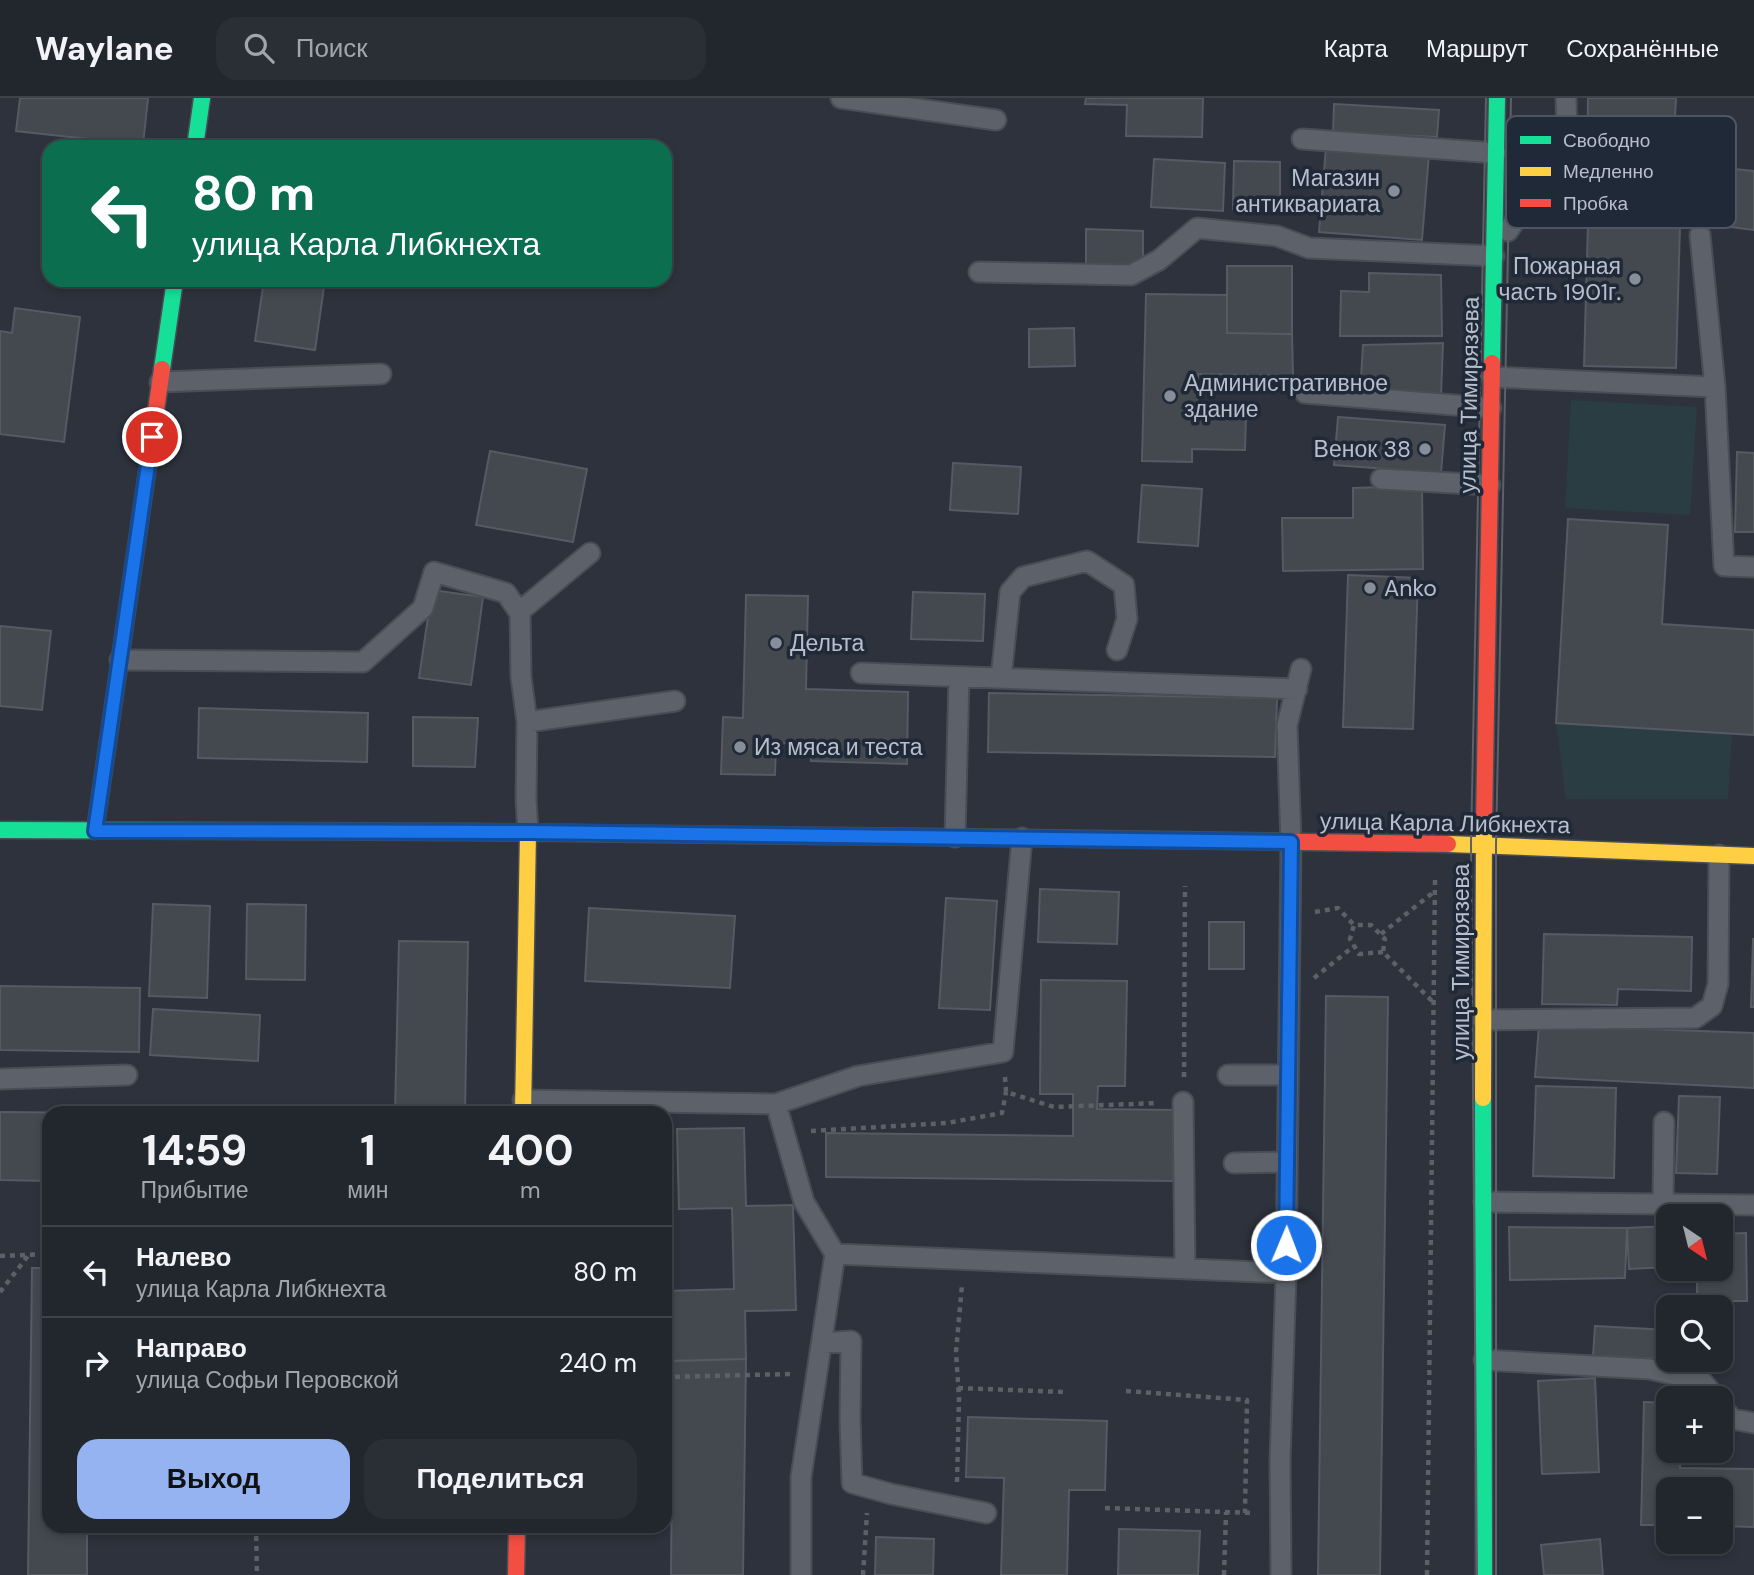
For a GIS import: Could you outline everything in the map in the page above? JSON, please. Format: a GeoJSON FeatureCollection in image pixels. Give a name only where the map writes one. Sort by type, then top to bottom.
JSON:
{"type":"FeatureCollection","features":[{"type":"Feature","properties":{"kind":"street"},"geometry":{"type":"LineString","coordinates":[[196,140],[202,98]]}},
{"type":"Feature","properties":{"kind":"street","name":"улица Тимирязева"},"geometry":{"type":"LineString","coordinates":[[1484,1575],[1483,844],[1497,98]]}},
{"type":"Feature","properties":{"kind":"street"},"geometry":{"type":"LineString","coordinates":[[95,831],[174,287]]}},
{"type":"Feature","properties":{"kind":"street","name":"улица Карла Либкнехта"},"geometry":{"type":"LineString","coordinates":[[0,830],[528,832],[1483,844],[1754,856]]}},
{"type":"Feature","properties":{"kind":"street"},"geometry":{"type":"LineString","coordinates":[[523,1106],[528,832]]}},
{"type":"Feature","properties":{"kind":"street"},"geometry":{"type":"LineString","coordinates":[[516,1575],[517,1533]]}},
{"type":"Feature","properties":{"kind":"lane"},"geometry":{"type":"LineString","coordinates":[[841,98],[996,120]]}},
{"type":"Feature","properties":{"kind":"lane"},"geometry":{"type":"LineString","coordinates":[[1566,98],[1566,116]]}},
{"type":"Feature","properties":{"kind":"lane"},"geometry":{"type":"LineString","coordinates":[[1301,139],[1496,153]]}},
{"type":"Feature","properties":{"kind":"lane"},"geometry":{"type":"LineString","coordinates":[[979,272],[1131,275],[1159,260],[1197,228],[1277,236],[1309,248],[1494,256]]}},
{"type":"Feature","properties":{"kind":"lane"},"geometry":{"type":"LineString","coordinates":[[1700,235],[1715,387],[1724,566],[1754,567]]}},
{"type":"Feature","properties":{"kind":"lane"},"geometry":{"type":"LineString","coordinates":[[160,382],[381,374]]}},
{"type":"Feature","properties":{"kind":"lane"},"geometry":{"type":"LineString","coordinates":[[1492,377],[1715,387]]}},
{"type":"Feature","properties":{"kind":"lane"},"geometry":{"type":"LineString","coordinates":[[1305,393],[1491,408]]}},
{"type":"Feature","properties":{"kind":"lane"},"geometry":{"type":"LineString","coordinates":[[1381,479],[1490,485]]}},
{"type":"Feature","properties":{"kind":"lane"},"geometry":{"type":"LineString","coordinates":[[519,612],[590,553]]}},
{"type":"Feature","properties":{"kind":"lane"},"geometry":{"type":"LineString","coordinates":[[1001,678],[1010,592],[1023,576],[1087,561],[1124,585],[1127,619],[1117,650]]}},
{"type":"Feature","properties":{"kind":"lane"},"geometry":{"type":"LineString","coordinates":[[120,660],[363,663],[423,608],[434,572],[506,593],[519,612],[521,677],[527,722],[528,832]]}},
{"type":"Feature","properties":{"kind":"lane"},"geometry":{"type":"LineString","coordinates":[[1281,1575],[1280,1461],[1286,1273],[1291,842],[1287,725],[1301,669]]}},
{"type":"Feature","properties":{"kind":"lane"},"geometry":{"type":"LineString","coordinates":[[861,673],[1297,689]]}},
{"type":"Feature","properties":{"kind":"lane"},"geometry":{"type":"LineString","coordinates":[[955,837],[959,677]]}},
{"type":"Feature","properties":{"kind":"lane"},"geometry":{"type":"LineString","coordinates":[[527,722],[675,701]]}},
{"type":"Feature","properties":{"kind":"lane"},"geometry":{"type":"LineString","coordinates":[[607,1106],[776,1104],[858,1076],[1003,1052],[1022,838]]}},
{"type":"Feature","properties":{"kind":"lane"},"geometry":{"type":"LineString","coordinates":[[1483,1020],[1695,1017],[1704,1012],[1712,1006],[1718,984],[1719,855]]}},
{"type":"Feature","properties":{"kind":"lane"},"geometry":{"type":"LineString","coordinates":[[0,1079],[127,1075]]}},
{"type":"Feature","properties":{"kind":"lane"},"geometry":{"type":"LineString","coordinates":[[1228,1075],[1288,1075]]}},
{"type":"Feature","properties":{"kind":"lane"},"geometry":{"type":"LineString","coordinates":[[1183,1102],[1185,1269]]}},
{"type":"Feature","properties":{"kind":"lane"},"geometry":{"type":"LineString","coordinates":[[776,1104],[804,1202],[835,1254],[800,1477],[801,1575]]}},
{"type":"Feature","properties":{"kind":"lane"},"geometry":{"type":"LineString","coordinates":[[1484,1202],[1663,1204],[1664,1122]]}},
{"type":"Feature","properties":{"kind":"lane"},"geometry":{"type":"LineString","coordinates":[[1234,1163],[1287,1162]]}},
{"type":"Feature","properties":{"kind":"lane"},"geometry":{"type":"LineString","coordinates":[[1733,1205],[1754,1205]]}},
{"type":"Feature","properties":{"kind":"lane"},"geometry":{"type":"LineString","coordinates":[[835,1254],[1286,1273]]}},
{"type":"Feature","properties":{"kind":"lane"},"geometry":{"type":"LineString","coordinates":[[822,1343],[851,1341],[852,1483],[986,1513]]}},
{"type":"Feature","properties":{"kind":"lane"},"geometry":{"type":"LineString","coordinates":[[1484,1360],[1650,1369],[1702,1381],[1706,1386]]}},
{"type":"Feature","properties":{"kind":"lane"},"geometry":{"type":"LineString","coordinates":[[1733,1419],[1754,1423]]}},
{"type":"Feature","properties":{"kind":"path"},"geometry":{"type":"LineString","coordinates":[[1427,1575],[1435,879]]}},
{"type":"Feature","properties":{"kind":"path"},"geometry":{"type":"LineString","coordinates":[[1006,1092],[1055,1107],[1183,1102],[1185,886]]}},
{"type":"Feature","properties":{"kind":"path"},"geometry":{"type":"LineString","coordinates":[[1290,888],[1312,912],[1338,908],[1354,925],[1371,925],[1385,939],[1383,952]]}},
{"type":"Feature","properties":{"kind":"path"},"geometry":{"type":"LineString","coordinates":[[1381,934],[1435,891]]}},
{"type":"Feature","properties":{"kind":"path"},"geometry":{"type":"LineString","coordinates":[[1354,925],[1350,939],[1359,954],[1383,952],[1434,1003]]}},
{"type":"Feature","properties":{"kind":"path"},"geometry":{"type":"LineString","coordinates":[[1289,993],[1320,974],[1354,946]]}},
{"type":"Feature","properties":{"kind":"path"},"geometry":{"type":"LineString","coordinates":[[784,1133],[947,1123],[1002,1113],[1006,1092],[1003,1052]]}},
{"type":"Feature","properties":{"kind":"path"},"geometry":{"type":"LineString","coordinates":[[0,1256],[42,1254]]}},
{"type":"Feature","properties":{"kind":"path"},"geometry":{"type":"LineString","coordinates":[[0,1292],[29,1255]]}},
{"type":"Feature","properties":{"kind":"path"},"geometry":{"type":"LineString","coordinates":[[956,1507],[956,1352],[964,1259]]}},
{"type":"Feature","properties":{"kind":"path"},"geometry":{"type":"LineString","coordinates":[[672,1377],[817,1374]]}},
{"type":"Feature","properties":{"kind":"path"},"geometry":{"type":"LineString","coordinates":[[958,1388],[1064,1392]]}},
{"type":"Feature","properties":{"kind":"path"},"geometry":{"type":"LineString","coordinates":[[1126,1391],[1247,1400],[1245,1513]]}},
{"type":"Feature","properties":{"kind":"path"},"geometry":{"type":"LineString","coordinates":[[863,1575],[868,1488]]}},
{"type":"Feature","properties":{"kind":"path"},"geometry":{"type":"LineString","coordinates":[[1105,1508],[1280,1514]]}},
{"type":"Feature","properties":{"kind":"path"},"geometry":{"type":"LineString","coordinates":[[1224,1575],[1226,1512]]}},
{"type":"Feature","properties":{"kind":"path"},"geometry":{"type":"LineString","coordinates":[[256,1533],[257,1575]]}},
{"type":"Feature","properties":{"kind":"green space"},"geometry":{"type":"Polygon","coordinates":[[[1571,400],[1697,407],[1690,515],[1565,508],[1571,400]]]}},
{"type":"Feature","properties":{"kind":"green space"},"geometry":{"type":"Polygon","coordinates":[[[1556,723],[1732,734],[1728,799],[1566,799],[1556,723]]]}},
{"type":"Feature","properties":{"kind":"building"},"geometry":{"type":"Polygon","coordinates":[[[20,98],[148,98],[144,140],[98,140],[16,131],[20,98]]]}},
{"type":"Feature","properties":{"kind":"building"},"geometry":{"type":"Polygon","coordinates":[[[1086,98],[1203,98],[1202,137],[1126,136],[1127,105],[1085,104],[1086,98]]]}},
{"type":"Feature","properties":{"kind":"building"},"geometry":{"type":"Polygon","coordinates":[[[1588,98],[1676,98],[1675,116],[1588,116],[1588,98]]]}},
{"type":"Feature","properties":{"kind":"building"},"geometry":{"type":"Polygon","coordinates":[[[1334,104],[1439,110],[1437,137],[1333,132],[1334,104]]]}},
{"type":"Feature","properties":{"kind":"building"},"geometry":{"type":"Polygon","coordinates":[[[1326,147],[1429,154],[1422,240],[1319,232],[1326,147]]]}},
{"type":"Feature","properties":{"kind":"building"},"geometry":{"type":"Polygon","coordinates":[[[1154,159],[1225,163],[1223,211],[1151,207],[1154,159]]]}},
{"type":"Feature","properties":{"kind":"building"},"geometry":{"type":"Polygon","coordinates":[[[1234,161],[1280,162],[1280,210],[1233,209],[1234,161]]]}},
{"type":"Feature","properties":{"kind":"building"},"geometry":{"type":"Polygon","coordinates":[[[1736,169],[1754,171],[1754,230],[1736,228],[1736,169]]]}},
{"type":"Feature","properties":{"kind":"building"},"geometry":{"type":"Polygon","coordinates":[[[1588,228],[1680,228],[1676,368],[1584,366],[1588,228]]]}},
{"type":"Feature","properties":{"kind":"building"},"geometry":{"type":"Polygon","coordinates":[[[1086,229],[1143,231],[1143,268],[1086,267],[1086,229]]]}},
{"type":"Feature","properties":{"kind":"building"},"geometry":{"type":"Polygon","coordinates":[[[1227,266],[1292,266],[1292,334],[1227,333],[1227,266]]]}},
{"type":"Feature","properties":{"kind":"building"},"geometry":{"type":"Polygon","coordinates":[[[1369,273],[1441,275],[1442,336],[1340,336],[1341,291],[1369,292],[1369,273]]]}},
{"type":"Feature","properties":{"kind":"building"},"geometry":{"type":"Polygon","coordinates":[[[263,287],[324,287],[315,350],[255,341],[263,287]]]}},
{"type":"Feature","properties":{"kind":"building","name":"Административное здание"},"geometry":{"type":"Polygon","coordinates":[[[1146,294],[1227,295],[1227,333],[1292,334],[1293,376],[1198,374],[1197,415],[1246,416],[1245,450],[1192,449],[1192,462],[1142,461],[1146,294]]]}},
{"type":"Feature","properties":{"kind":"building"},"geometry":{"type":"Polygon","coordinates":[[[15,308],[80,317],[64,442],[0,434],[0,331],[12,333],[15,308]]]}},
{"type":"Feature","properties":{"kind":"building"},"geometry":{"type":"Polygon","coordinates":[[[1074,328],[1075,366],[1029,367],[1029,329],[1074,328]]]}},
{"type":"Feature","properties":{"kind":"building"},"geometry":{"type":"Polygon","coordinates":[[[1443,343],[1441,396],[1360,395],[1363,345],[1443,343]]]}},
{"type":"Feature","properties":{"kind":"building"},"geometry":{"type":"Polygon","coordinates":[[[1338,417],[1445,425],[1441,473],[1334,465],[1338,417]]]}},
{"type":"Feature","properties":{"kind":"building"},"geometry":{"type":"Polygon","coordinates":[[[490,451],[587,469],[573,542],[476,525],[490,451]]]}},
{"type":"Feature","properties":{"kind":"building"},"geometry":{"type":"Polygon","coordinates":[[[1737,452],[1754,453],[1754,532],[1735,532],[1737,452]]]}},
{"type":"Feature","properties":{"kind":"building"},"geometry":{"type":"Polygon","coordinates":[[[953,463],[1021,467],[1018,514],[950,510],[953,463]]]}},
{"type":"Feature","properties":{"kind":"building"},"geometry":{"type":"Polygon","coordinates":[[[1142,485],[1202,489],[1198,546],[1138,542],[1142,485]]]}},
{"type":"Feature","properties":{"kind":"building"},"geometry":{"type":"Polygon","coordinates":[[[1422,486],[1423,569],[1283,571],[1282,518],[1353,518],[1353,488],[1422,486]]]}},
{"type":"Feature","properties":{"kind":"building"},"geometry":{"type":"Polygon","coordinates":[[[1568,519],[1668,525],[1662,624],[1754,630],[1754,735],[1556,723],[1568,519]]]}},
{"type":"Feature","properties":{"kind":"building"},"geometry":{"type":"Polygon","coordinates":[[[1348,575],[1418,578],[1413,729],[1343,727],[1348,575]]]}},
{"type":"Feature","properties":{"kind":"building"},"geometry":{"type":"Polygon","coordinates":[[[432,590],[483,597],[471,685],[419,678],[432,590]]]}},
{"type":"Feature","properties":{"kind":"building"},"geometry":{"type":"Polygon","coordinates":[[[913,592],[985,594],[983,641],[911,639],[913,592]]]}},
{"type":"Feature","properties":{"kind":"building","name":"Дельта"},"geometry":{"type":"Polygon","coordinates":[[[746,595],[808,596],[806,689],[908,692],[907,764],[811,761],[811,744],[776,743],[775,775],[721,774],[723,717],[743,718],[746,595]]]}},
{"type":"Feature","properties":{"kind":"building"},"geometry":{"type":"Polygon","coordinates":[[[0,626],[51,631],[42,710],[0,706],[0,626]]]}},
{"type":"Feature","properties":{"kind":"building"},"geometry":{"type":"Polygon","coordinates":[[[989,693],[1277,698],[1275,757],[988,752],[989,693]]]}},
{"type":"Feature","properties":{"kind":"building"},"geometry":{"type":"Polygon","coordinates":[[[199,708],[368,713],[367,762],[198,758],[199,708]]]}},
{"type":"Feature","properties":{"kind":"building"},"geometry":{"type":"Polygon","coordinates":[[[413,717],[478,718],[475,767],[413,766],[413,717]]]}},
{"type":"Feature","properties":{"kind":"building"},"geometry":{"type":"Polygon","coordinates":[[[1040,889],[1119,892],[1117,944],[1038,942],[1040,889]]]}},
{"type":"Feature","properties":{"kind":"building"},"geometry":{"type":"Polygon","coordinates":[[[946,898],[997,901],[990,1010],[939,1008],[946,898]]]}},
{"type":"Feature","properties":{"kind":"building"},"geometry":{"type":"Polygon","coordinates":[[[153,904],[210,906],[207,998],[149,996],[153,904]]]}},
{"type":"Feature","properties":{"kind":"building"},"geometry":{"type":"Polygon","coordinates":[[[247,904],[306,905],[305,980],[246,979],[247,904]]]}},
{"type":"Feature","properties":{"kind":"building"},"geometry":{"type":"Polygon","coordinates":[[[589,908],[735,916],[730,988],[585,981],[589,908]]]}},
{"type":"Feature","properties":{"kind":"building"},"geometry":{"type":"Polygon","coordinates":[[[1209,922],[1244,922],[1244,969],[1209,969],[1209,922]]]}},
{"type":"Feature","properties":{"kind":"building"},"geometry":{"type":"Polygon","coordinates":[[[1544,934],[1692,937],[1691,991],[1618,989],[1617,1005],[1542,1004],[1544,934]]]}},
{"type":"Feature","properties":{"kind":"building"},"geometry":{"type":"Polygon","coordinates":[[[1753,939],[1754,1007],[1751,1007],[1753,939]]]}},
{"type":"Feature","properties":{"kind":"building"},"geometry":{"type":"Polygon","coordinates":[[[399,941],[468,942],[465,1106],[395,1106],[399,941]]]}},
{"type":"Feature","properties":{"kind":"building"},"geometry":{"type":"Polygon","coordinates":[[[1041,980],[1127,981],[1125,1086],[1098,1086],[1097,1109],[1174,1110],[1173,1181],[826,1177],[826,1133],[1073,1136],[1073,1094],[1040,1094],[1041,980]]]}},
{"type":"Feature","properties":{"kind":"building"},"geometry":{"type":"Polygon","coordinates":[[[0,986],[140,988],[139,1052],[0,1050],[0,986]]]}},
{"type":"Feature","properties":{"kind":"building"},"geometry":{"type":"Polygon","coordinates":[[[1326,996],[1388,997],[1380,1575],[1318,1575],[1326,996]]]}},
{"type":"Feature","properties":{"kind":"building"},"geometry":{"type":"Polygon","coordinates":[[[153,1009],[260,1015],[258,1061],[150,1055],[153,1009]]]}},
{"type":"Feature","properties":{"kind":"building"},"geometry":{"type":"Polygon","coordinates":[[[1539,1025],[1754,1033],[1754,1088],[1535,1077],[1539,1025]]]}},
{"type":"Feature","properties":{"kind":"building"},"geometry":{"type":"Polygon","coordinates":[[[1536,1086],[1616,1088],[1614,1178],[1533,1176],[1536,1086]]]}},
{"type":"Feature","properties":{"kind":"building"},"geometry":{"type":"Polygon","coordinates":[[[1679,1096],[1720,1097],[1717,1174],[1676,1173],[1679,1096]]]}},
{"type":"Feature","properties":{"kind":"building"},"geometry":{"type":"Polygon","coordinates":[[[0,1112],[42,1112],[42,1181],[0,1180],[0,1112]]]}},
{"type":"Feature","properties":{"kind":"building"},"geometry":{"type":"Polygon","coordinates":[[[744,1128],[746,1206],[793,1205],[796,1310],[745,1311],[746,1359],[672,1361],[672,1291],[734,1289],[732,1208],[679,1209],[677,1129],[744,1128]]]}},
{"type":"Feature","properties":{"kind":"building"},"geometry":{"type":"Polygon","coordinates":[[[1509,1227],[1627,1228],[1625,1278],[1510,1280],[1509,1227]]]}},
{"type":"Feature","properties":{"kind":"building"},"geometry":{"type":"Polygon","coordinates":[[[1656,1227],[1656,1268],[1629,1269],[1627,1228],[1656,1227]]]}},
{"type":"Feature","properties":{"kind":"building"},"geometry":{"type":"Polygon","coordinates":[[[1746,1233],[1747,1301],[1733,1301],[1733,1295],[1697,1295],[1697,1281],[1733,1281],[1733,1234],[1746,1233]]]}},
{"type":"Feature","properties":{"kind":"building"},"geometry":{"type":"Polygon","coordinates":[[[32,1268],[42,1268],[42,1533],[87,1533],[87,1575],[28,1575],[32,1268]]]}},
{"type":"Feature","properties":{"kind":"building"},"geometry":{"type":"Polygon","coordinates":[[[1595,1326],[1656,1329],[1656,1359],[1593,1356],[1595,1326]]]}},
{"type":"Feature","properties":{"kind":"building"},"geometry":{"type":"Polygon","coordinates":[[[746,1359],[743,1575],[671,1575],[673,1361],[746,1359]]]}},
{"type":"Feature","properties":{"kind":"building"},"geometry":{"type":"Polygon","coordinates":[[[1595,1378],[1599,1472],[1542,1474],[1538,1381],[1595,1378]]]}},
{"type":"Feature","properties":{"kind":"building"},"geometry":{"type":"Polygon","coordinates":[[[1644,1402],[1656,1402],[1656,1463],[1680,1463],[1680,1468],[1754,1469],[1754,1527],[1733,1526],[1733,1477],[1656,1477],[1656,1525],[1641,1525],[1644,1402]]]}},
{"type":"Feature","properties":{"kind":"building"},"geometry":{"type":"Polygon","coordinates":[[[968,1417],[1107,1421],[1105,1490],[1069,1490],[1067,1575],[1001,1575],[1004,1478],[966,1477],[968,1417]]]}},
{"type":"Feature","properties":{"kind":"building"},"geometry":{"type":"Polygon","coordinates":[[[1119,1529],[1200,1531],[1198,1575],[1118,1575],[1119,1529]]]}},
{"type":"Feature","properties":{"kind":"building"},"geometry":{"type":"Polygon","coordinates":[[[876,1537],[934,1539],[933,1575],[875,1575],[876,1537]]]}},
{"type":"Feature","properties":{"kind":"building"},"geometry":{"type":"Polygon","coordinates":[[[1600,1539],[1603,1575],[1544,1575],[1541,1545],[1600,1539]]]}},
{"type":"Feature","properties":{"kind":"tram line"},"geometry":{"type":"LineString","coordinates":[[1477,1575],[1471,844],[1486,98]]}},
{"type":"Feature","properties":{"kind":"tram line"},"geometry":{"type":"LineString","coordinates":[[1511,98],[1511,116]]}},
{"type":"Feature","properties":{"kind":"tram line"},"geometry":{"type":"LineString","coordinates":[[1496,1575],[1496,845],[1508,228]]}},
{"type":"Feature","properties":{"kind":"traffic: fast"},"geometry":{"type":"LineString","coordinates":[[196,140],[202,98]]}},
{"type":"Feature","properties":{"kind":"traffic: fast"},"geometry":{"type":"LineString","coordinates":[[1492,363],[1497,98]]}},
{"type":"Feature","properties":{"kind":"traffic: fast"},"geometry":{"type":"LineString","coordinates":[[162,369],[174,287]]}},
{"type":"Feature","properties":{"kind":"traffic: fast"},"geometry":{"type":"LineString","coordinates":[[0,830],[476,832]]}},
{"type":"Feature","properties":{"kind":"traffic: fast"},"geometry":{"type":"LineString","coordinates":[[1483,1098],[1484,1575]]}},
{"type":"Feature","properties":{"kind":"traffic: slow"},"geometry":{"type":"LineString","coordinates":[[1483,1098],[1484,826]]}},
{"type":"Feature","properties":{"kind":"traffic: slow"},"geometry":{"type":"LineString","coordinates":[[476,832],[1018,838]]}},
{"type":"Feature","properties":{"kind":"traffic: slow"},"geometry":{"type":"LineString","coordinates":[[523,1106],[528,832]]}},
{"type":"Feature","properties":{"kind":"traffic: slow"},"geometry":{"type":"LineString","coordinates":[[1448,844],[1754,856]]}},
{"type":"Feature","properties":{"kind":"traffic: jam"},"geometry":{"type":"LineString","coordinates":[[1484,826],[1492,363]]}},
{"type":"Feature","properties":{"kind":"traffic: jam"},"geometry":{"type":"LineString","coordinates":[[95,831],[162,369]]}},
{"type":"Feature","properties":{"kind":"traffic: jam"},"geometry":{"type":"LineString","coordinates":[[1018,838],[1448,844]]}},
{"type":"Feature","properties":{"kind":"traffic: jam"},"geometry":{"type":"LineString","coordinates":[[516,1575],[517,1533]]}},
{"type":"Feature","properties":{"kind":"place","name":"Магазин антиквариата"},"geometry":{"type":"Point","coordinates":[1394,191]}},
{"type":"Feature","properties":{"kind":"place","name":"Пожарная часть 1901г."},"geometry":{"type":"Point","coordinates":[1635,279]}},
{"type":"Feature","properties":{"kind":"place","name":"Административное здание"},"geometry":{"type":"Point","coordinates":[1170,396]}},
{"type":"Feature","properties":{"kind":"place","name":"Венок 38"},"geometry":{"type":"Point","coordinates":[1425,449]}},
{"type":"Feature","properties":{"kind":"place","name":"Anko"},"geometry":{"type":"Point","coordinates":[1370,588]}},
{"type":"Feature","properties":{"kind":"place","name":"Дельта"},"geometry":{"type":"Point","coordinates":[776,643]}},
{"type":"Feature","properties":{"kind":"place","name":"Из мяса и теста"},"geometry":{"type":"Point","coordinates":[740,747]}},
{"type":"Feature","properties":{"kind":"route"},"geometry":{"type":"LineString","coordinates":[[152,437],[95,831],[528,832],[1291,842],[1286,1245]]}}]}
